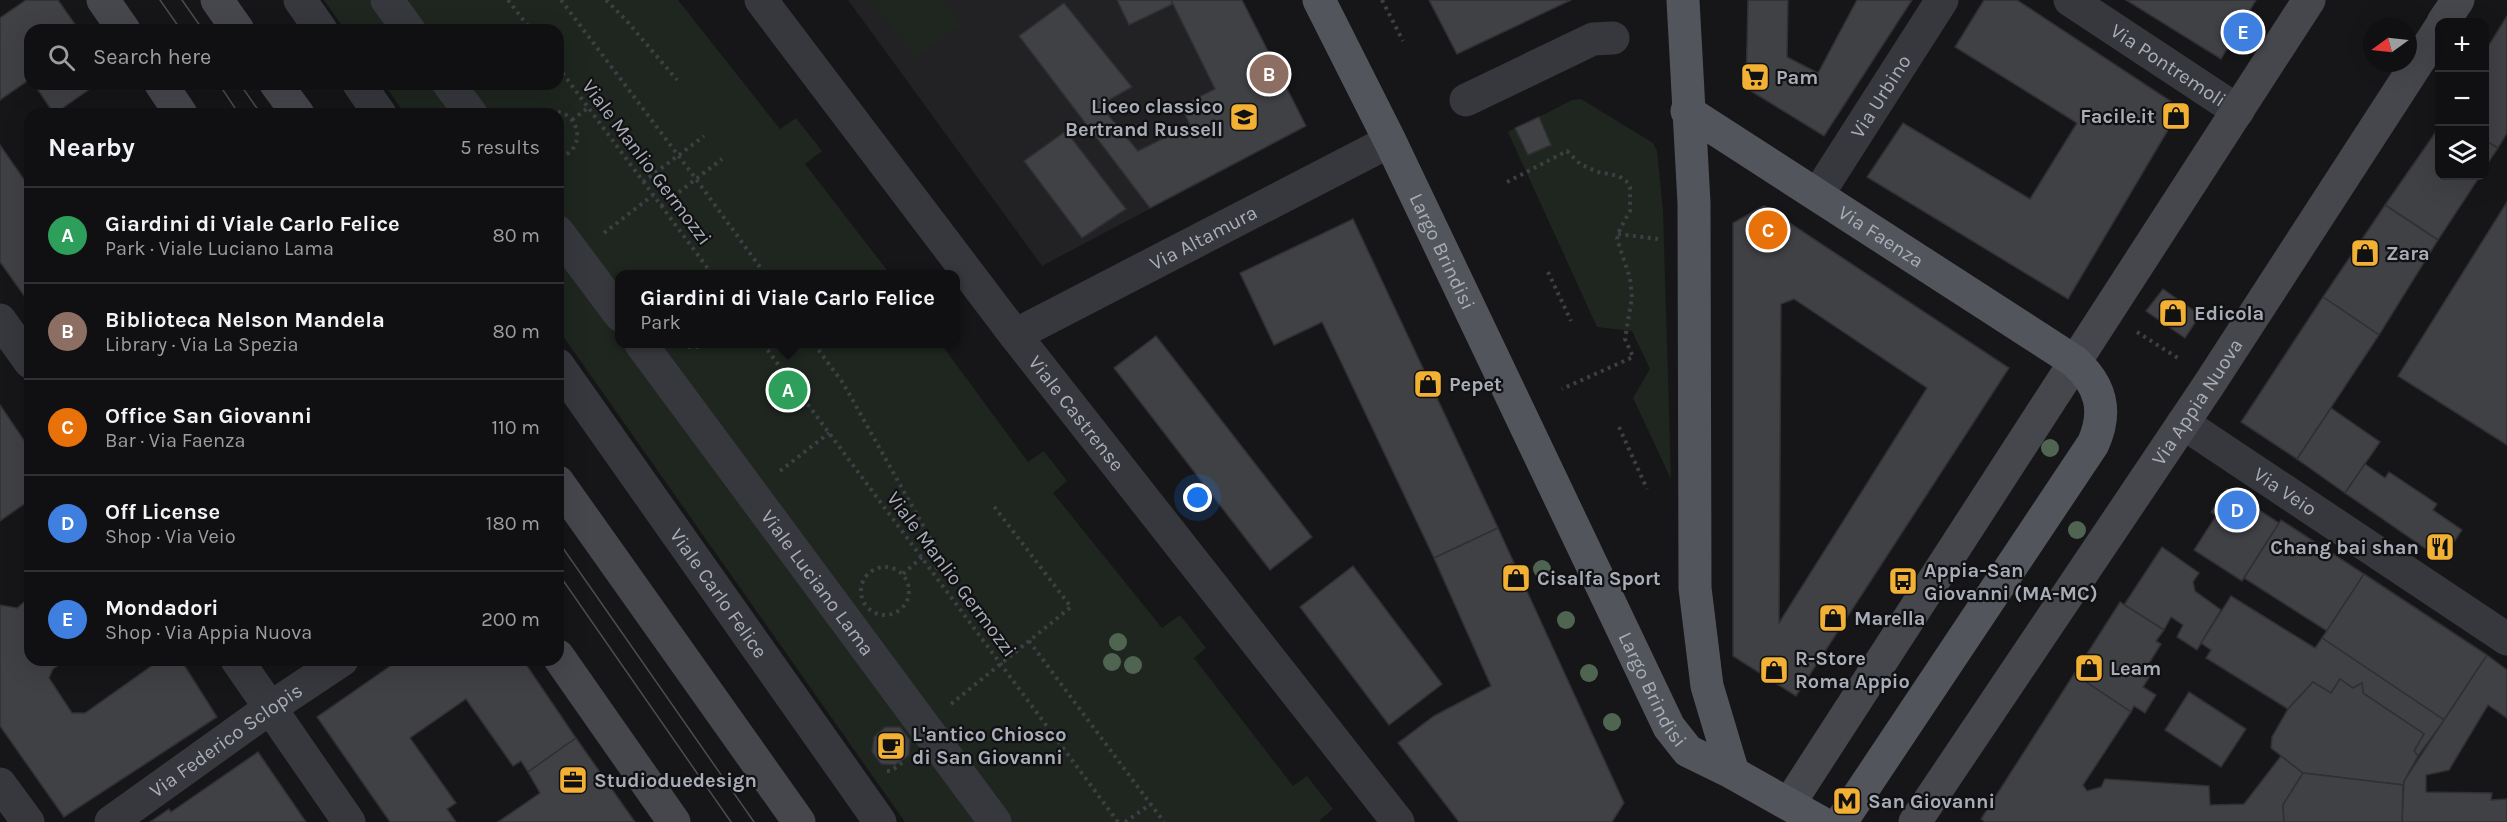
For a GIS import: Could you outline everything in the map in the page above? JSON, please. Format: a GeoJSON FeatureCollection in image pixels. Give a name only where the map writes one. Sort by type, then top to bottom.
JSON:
{"type":"FeatureCollection","features":[{"type":"Feature","properties":{"kind":"main road"},"geometry":{"type":"LineString","coordinates":[[103,0],[120,24]]}},
{"type":"Feature","properties":{"kind":"main road"},"geometry":{"type":"LineString","coordinates":[[217,0],[234,24]]}},
{"type":"Feature","properties":{"kind":"main road","name":"Largo Brindisi"},"geometry":{"type":"LineString","coordinates":[[1319,0],[1390,141],[1656,704],[1677,740],[1688,751],[1733,773]]}},
{"type":"Feature","properties":{"kind":"main road","name":"Largo Brindisi"},"geometry":{"type":"LineString","coordinates":[[1683,0],[1694,203],[1695,588],[1707,686],[1733,773]]}},
{"type":"Feature","properties":{"kind":"main road"},"geometry":{"type":"LineString","coordinates":[[1783,813],[2309,0]]}},
{"type":"Feature","properties":{"kind":"main road"},"geometry":{"type":"LineString","coordinates":[[2446,18],[2458,0]]}},
{"type":"Feature","properties":{"kind":"main road","name":"Via Appia Nuova"},"geometry":{"type":"LineString","coordinates":[[1915,822],[1949,775],[2183,423],[2435,34]]}},
{"type":"Feature","properties":{"kind":"main road"},"geometry":{"type":"LineString","coordinates":[[165,90],[177,108]]}},
{"type":"Feature","properties":{"kind":"main road"},"geometry":{"type":"LineString","coordinates":[[280,90],[294,108]]}},
{"type":"Feature","properties":{"kind":"main road","name":"Via Faenza"},"geometry":{"type":"LineString","coordinates":[[1688,111],[2074,361]]}},
{"type":"Feature","properties":{"kind":"main road"},"geometry":{"type":"LineString","coordinates":[[1841,822],[2093,444],[2100,420],[2098,393],[2091,377],[2074,361]]}},
{"type":"Feature","properties":{"kind":"main road"},"geometry":{"type":"LineString","coordinates":[[564,490],[799,822]]}},
{"type":"Feature","properties":{"kind":"main road"},"geometry":{"type":"LineString","coordinates":[[564,665],[674,822]]}},
{"type":"Feature","properties":{"kind":"main road"},"geometry":{"type":"LineString","coordinates":[[1733,773],[1783,813],[1820,822]]}},
{"type":"Feature","properties":{"kind":"street"},"geometry":{"type":"LineString","coordinates":[[300,0],[317,24]]}},
{"type":"Feature","properties":{"kind":"street"},"geometry":{"type":"LineString","coordinates":[[387,0],[405,24]]}},
{"type":"Feature","properties":{"kind":"street","name":"Viale Castrense"},"geometry":{"type":"LineString","coordinates":[[761,0],[1015,335],[1398,822]]}},
{"type":"Feature","properties":{"kind":"street","name":"Via Urbino"},"geometry":{"type":"LineString","coordinates":[[1818,194],[1942,0]]}},
{"type":"Feature","properties":{"kind":"street","name":"Via Pontremoli"},"geometry":{"type":"LineString","coordinates":[[2070,0],[2238,111]]}},
{"type":"Feature","properties":{"kind":"street"},"geometry":{"type":"LineString","coordinates":[[1466,100],[1593,39],[1613,38]]}},
{"type":"Feature","properties":{"kind":"street"},"geometry":{"type":"LineString","coordinates":[[363,90],[376,108]]}},
{"type":"Feature","properties":{"kind":"street"},"geometry":{"type":"LineString","coordinates":[[453,90],[467,108]]}},
{"type":"Feature","properties":{"kind":"street","name":"Via Altamura"},"geometry":{"type":"LineString","coordinates":[[1015,335],[1390,141]]}},
{"type":"Feature","properties":{"kind":"street"},"geometry":{"type":"LineString","coordinates":[[564,240],[615,308]]}},
{"type":"Feature","properties":{"kind":"street"},"geometry":{"type":"LineString","coordinates":[[0,320],[24,354]]}},
{"type":"Feature","properties":{"kind":"street","name":"Viale Luciano Lama"},"geometry":{"type":"LineString","coordinates":[[644,348],[995,822]]}},
{"type":"Feature","properties":{"kind":"street","name":"Viale Carlo Felice"},"geometry":{"type":"LineString","coordinates":[[564,373],[880,822]]}},
{"type":"Feature","properties":{"kind":"street","name":"Via Veio"},"geometry":{"type":"LineString","coordinates":[[2183,423],[2507,639]]}},
{"type":"Feature","properties":{"kind":"street"},"geometry":{"type":"LineString","coordinates":[[241,666],[349,822]]}},
{"type":"Feature","properties":{"kind":"street","name":"Via Federico Sclopis"},"geometry":{"type":"LineString","coordinates":[[111,822],[270,708],[333,666]]}},
{"type":"Feature","properties":{"kind":"street"},"geometry":{"type":"LineString","coordinates":[[0,783],[27,822]]}},
{"type":"Feature","properties":{"kind":"path"},"geometry":{"type":"LineString","coordinates":[[508,0],[526,24]]}},
{"type":"Feature","properties":{"kind":"path"},"geometry":{"type":"LineString","coordinates":[[561,0],[762,270]]}},
{"type":"Feature","properties":{"kind":"path"},"geometry":{"type":"LineString","coordinates":[[606,0],[677,80]]}},
{"type":"Feature","properties":{"kind":"path"},"geometry":{"type":"LineString","coordinates":[[1382,0],[1403,41]]}},
{"type":"Feature","properties":{"kind":"path","name":"Viale Manlio Germozzi"},"geometry":{"type":"LineString","coordinates":[[564,75],[709,270]]}},
{"type":"Feature","properties":{"kind":"path"},"geometry":{"type":"LineString","coordinates":[[572,120],[588,108]]}},
{"type":"Feature","properties":{"kind":"path"},"geometry":{"type":"LineString","coordinates":[[564,115],[572,120],[576,127],[577,142],[564,156]]}},
{"type":"Feature","properties":{"kind":"path"},"geometry":{"type":"LineString","coordinates":[[643,182],[704,136]]}},
{"type":"Feature","properties":{"kind":"path"},"geometry":{"type":"LineString","coordinates":[[1507,182],[1567,151],[1580,164],[1626,181],[1630,187],[1632,203],[1628,217],[1618,234],[1618,246],[1630,278],[1632,297],[1625,339],[1633,357],[1562,389]]}},
{"type":"Feature","properties":{"kind":"path"},"geometry":{"type":"LineString","coordinates":[[661,206],[722,159]]}},
{"type":"Feature","properties":{"kind":"path"},"geometry":{"type":"LineString","coordinates":[[1618,234],[1663,240]]}},
{"type":"Feature","properties":{"kind":"path"},"geometry":{"type":"LineString","coordinates":[[1548,272],[1571,321]]}},
{"type":"Feature","properties":{"kind":"path"},"geometry":{"type":"LineString","coordinates":[[2133,329],[2188,365]]}},
{"type":"Feature","properties":{"kind":"path","name":"Viale Manlio Germozzi"},"geometry":{"type":"LineString","coordinates":[[766,348],[1118,822]]}},
{"type":"Feature","properties":{"kind":"path"},"geometry":{"type":"LineString","coordinates":[[817,348],[843,383],[944,563],[932,572]]}},
{"type":"Feature","properties":{"kind":"path"},"geometry":{"type":"LineString","coordinates":[[1619,427],[1647,489]]}},
{"type":"Feature","properties":{"kind":"path"},"geometry":{"type":"LineString","coordinates":[[751,493],[829,433]]}},
{"type":"Feature","properties":{"kind":"path"},"geometry":{"type":"LineString","coordinates":[[851,780],[868,768],[891,771],[919,750],[924,726],[1071,607],[993,505]]}},
{"type":"Feature","properties":{"kind":"path"},"geometry":{"type":"LineString","coordinates":[[903,574],[922,557]]}},
{"type":"Feature","properties":{"kind":"path"},"geometry":{"type":"LineString","coordinates":[[881,567],[889,567],[903,574],[909,588],[905,604],[893,614],[877,613],[865,604],[862,589],[868,575],[881,567]]}},
{"type":"Feature","properties":{"kind":"path"},"geometry":{"type":"LineString","coordinates":[[1029,641],[1164,822]]}},
{"type":"Feature","properties":{"kind":"path"},"geometry":{"type":"LineString","coordinates":[[1125,822],[1150,804]]}},
{"type":"Feature","properties":{"kind":"shaded area"},"geometry":{"type":"Polygon","coordinates":[[[324,0],[678,0],[780,129],[796,118],[822,151],[805,164],[887,270],[615,270],[615,348],[944,348],[1028,462],[1044,451],[1067,481],[1053,493],[1162,628],[1180,615],[1206,648],[1194,658],[1293,786],[1307,776],[1333,809],[1320,820],[1321,822],[905,822],[564,338],[564,108],[401,108],[388,90],[564,90],[564,24],[341,24],[324,0]]]}},
{"type":"Feature","properties":{"kind":"shaded area"},"geometry":{"type":"Polygon","coordinates":[[[848,0],[1242,0],[1306,126],[1042,266],[848,0]]]}},
{"type":"Feature","properties":{"kind":"shaded area"},"geometry":{"type":"Polygon","coordinates":[[[870,0],[943,0],[961,24],[915,59],[870,0]]]}},
{"type":"Feature","properties":{"kind":"shaded area"},"geometry":{"type":"Polygon","coordinates":[[[1581,99],[1653,143],[1657,151],[1663,211],[1671,479],[1633,398],[1650,369],[1632,331],[1597,327],[1508,132],[1515,128],[1528,155],[1551,145],[1539,117],[1572,100],[1581,99]]]}},
{"type":"Feature","properties":{"kind":"building"},"geometry":{"type":"Polygon","coordinates":[[[26,0],[58,0],[75,24],[24,24],[24,83],[0,100],[0,18],[26,0]]]}},
{"type":"Feature","properties":{"kind":"building"},"geometry":{"type":"Polygon","coordinates":[[[1117,0],[1171,0],[1173,4],[1129,25],[1117,0]]]}},
{"type":"Feature","properties":{"kind":"building"},"geometry":{"type":"Polygon","coordinates":[[[1171,0],[1242,0],[1306,126],[1150,208],[1019,36],[1064,3],[1132,87],[1100,105],[1138,151],[1190,125],[1181,106],[1215,89],[1171,0]]]}},
{"type":"Feature","properties":{"kind":"building"},"geometry":{"type":"Polygon","coordinates":[[[1429,0],[1571,0],[1457,54],[1429,0]]]}},
{"type":"Feature","properties":{"kind":"building"},"geometry":{"type":"Polygon","coordinates":[[[1748,0],[1788,0],[1787,57],[1818,73],[1857,0],[1912,0],[1824,136],[1746,88],[1748,0]]]}},
{"type":"Feature","properties":{"kind":"building"},"geometry":{"type":"Polygon","coordinates":[[[1984,0],[2017,0],[2181,108],[2068,299],[1867,177],[1903,123],[2030,199],[2077,123],[1955,47],[1984,0]]]}},
{"type":"Feature","properties":{"kind":"building"},"geometry":{"type":"Polygon","coordinates":[[[2126,0],[2256,0],[2221,59],[2126,0]]]}},
{"type":"Feature","properties":{"kind":"building"},"geometry":{"type":"Polygon","coordinates":[[[2507,16],[2507,133],[2498,148],[2489,143],[2489,45],[2507,16]]]}},
{"type":"Feature","properties":{"kind":"building"},"geometry":{"type":"Polygon","coordinates":[[[38,90],[88,90],[63,108],[50,108],[38,90]]]}},
{"type":"Feature","properties":{"kind":"building"},"geometry":{"type":"Polygon","coordinates":[[[1539,117],[1551,145],[1528,155],[1515,128],[1539,117]]]}},
{"type":"Feature","properties":{"kind":"building"},"geometry":{"type":"Polygon","coordinates":[[[1066,131],[1126,209],[1082,238],[1024,161],[1066,131]]]}},
{"type":"Feature","properties":{"kind":"building"},"geometry":{"type":"Polygon","coordinates":[[[2435,133],[2435,180],[2477,180],[2438,240],[2385,205],[2435,133]]]}},
{"type":"Feature","properties":{"kind":"building"},"geometry":{"type":"Polygon","coordinates":[[[2489,143],[2498,148],[2489,162],[2489,143]]]}},
{"type":"Feature","properties":{"kind":"building"},"geometry":{"type":"Polygon","coordinates":[[[0,145],[24,179],[24,296],[0,262],[0,145]]]}},
{"type":"Feature","properties":{"kind":"building"},"geometry":{"type":"Polygon","coordinates":[[[2507,202],[2507,445],[2398,376],[2507,202]]]}},
{"type":"Feature","properties":{"kind":"building"},"geometry":{"type":"Polygon","coordinates":[[[2385,205],[2438,240],[2379,335],[2323,297],[2385,205]]]}},
{"type":"Feature","properties":{"kind":"building"},"geometry":{"type":"Polygon","coordinates":[[[1764,206],[2009,368],[1796,696],[1733,656],[1733,223],[1764,206]],[[1794,299],[1781,304],[1779,623],[1927,388],[1794,299]]]}},
{"type":"Feature","properties":{"kind":"building"},"geometry":{"type":"Polygon","coordinates":[[[1353,219],[1498,528],[1434,558],[1322,322],[1274,345],[1240,273],[1353,219]]]}},
{"type":"Feature","properties":{"kind":"building","name":"Edicola"},"geometry":{"type":"Polygon","coordinates":[[[2163,289],[2200,315],[2185,338],[2146,311],[2163,289]]]}},
{"type":"Feature","properties":{"kind":"building"},"geometry":{"type":"Polygon","coordinates":[[[2323,297],[2379,335],[2297,459],[2241,422],[2323,297]]]}},
{"type":"Feature","properties":{"kind":"building"},"geometry":{"type":"Polygon","coordinates":[[[1156,336],[1312,537],[1270,570],[1114,368],[1156,336]]]}},
{"type":"Feature","properties":{"kind":"building"},"geometry":{"type":"Polygon","coordinates":[[[0,405],[24,440],[24,504],[0,521],[0,405]]]}},
{"type":"Feature","properties":{"kind":"building"},"geometry":{"type":"Polygon","coordinates":[[[2331,408],[2380,442],[2345,493],[2297,459],[2331,408]]]}},
{"type":"Feature","properties":{"kind":"building"},"geometry":{"type":"Polygon","coordinates":[[[2365,464],[2385,478],[2389,472],[2437,504],[2433,510],[2462,530],[2442,560],[2345,493],[2365,464]]]}},
{"type":"Feature","properties":{"kind":"building"},"geometry":{"type":"Polygon","coordinates":[[[2227,489],[2279,523],[2242,581],[2194,550],[2216,516],[2211,512],[2227,489]]]}},
{"type":"Feature","properties":{"kind":"building"},"geometry":{"type":"Polygon","coordinates":[[[2281,520],[2364,574],[2327,631],[2244,578],[2281,520]]]}},
{"type":"Feature","properties":{"kind":"building"},"geometry":{"type":"Polygon","coordinates":[[[1498,528],[1624,803],[1612,822],[1459,822],[1398,743],[1434,716],[1491,686],[1434,558],[1498,528]]]}},
{"type":"Feature","properties":{"kind":"building"},"geometry":{"type":"Polygon","coordinates":[[[2162,547],[2199,573],[2193,582],[2195,591],[2221,610],[2197,650],[2177,637],[2183,625],[2171,617],[2164,630],[2124,605],[2162,547]]]}},
{"type":"Feature","properties":{"kind":"building"},"geometry":{"type":"Polygon","coordinates":[[[1353,566],[1442,684],[1389,725],[1300,607],[1353,566]]]}},
{"type":"Feature","properties":{"kind":"building"},"geometry":{"type":"Polygon","coordinates":[[[2364,574],[2487,655],[2444,720],[2322,638],[2364,574]]]}},
{"type":"Feature","properties":{"kind":"building"},"geometry":{"type":"Polygon","coordinates":[[[2231,596],[2315,648],[2322,638],[2444,720],[2418,756],[2414,751],[2424,734],[2363,693],[2362,683],[2353,688],[2340,679],[2331,693],[2313,682],[2288,709],[2206,658],[2211,650],[2201,643],[2231,596]]]}},
{"type":"Feature","properties":{"kind":"building"},"geometry":{"type":"Polygon","coordinates":[[[24,602],[24,666],[57,666],[53,669],[49,678],[72,713],[85,713],[152,666],[185,666],[217,717],[64,817],[0,726],[0,605],[17,608],[24,602]]]}},
{"type":"Feature","properties":{"kind":"building"},"geometry":{"type":"Polygon","coordinates":[[[2120,602],[2164,630],[2156,641],[2161,644],[2148,665],[2155,668],[2143,687],[2156,695],[2145,713],[2134,706],[2131,712],[2074,674],[2120,602]]]}},
{"type":"Feature","properties":{"kind":"building"},"geometry":{"type":"Polygon","coordinates":[[[2487,655],[2507,670],[2507,718],[2488,705],[2449,770],[2426,775],[2426,792],[2492,793],[2491,800],[2507,799],[2507,822],[2402,822],[2404,781],[2487,655]]]}},
{"type":"Feature","properties":{"kind":"building"},"geometry":{"type":"Polygon","coordinates":[[[390,666],[527,666],[576,738],[528,772],[521,761],[513,766],[466,699],[410,738],[456,803],[447,809],[456,822],[390,822],[317,717],[390,666]]]}},
{"type":"Feature","properties":{"kind":"building"},"geometry":{"type":"Polygon","coordinates":[[[2074,674],[2131,712],[2083,785],[2087,791],[2101,787],[2105,779],[2209,786],[2210,805],[2244,804],[2281,756],[2303,773],[2283,805],[2284,822],[1985,822],[1981,819],[2074,674]]]}},
{"type":"Feature","properties":{"kind":"building"},"geometry":{"type":"Polygon","coordinates":[[[2340,679],[2353,688],[2362,683],[2363,693],[2424,734],[2414,751],[2418,756],[2403,785],[2303,773],[2271,748],[2272,737],[2288,709],[2313,682],[2331,693],[2340,679]]]}},
{"type":"Feature","properties":{"kind":"building"},"geometry":{"type":"Polygon","coordinates":[[[2189,692],[2246,729],[2221,767],[2165,730],[2189,692]]]}},
{"type":"Feature","properties":{"kind":"building","name":"L'antico Chiosco di San Giovanni"},"geometry":{"type":"Polygon","coordinates":[[[885,727],[900,727],[910,740],[909,755],[895,765],[881,764],[872,752],[874,737],[885,727]]]}},
{"type":"Feature","properties":{"kind":"building"},"geometry":{"type":"Polygon","coordinates":[[[576,738],[635,822],[498,822],[540,793],[528,772],[576,738]]]}},
{"type":"Feature","properties":{"kind":"building"},"geometry":{"type":"Polygon","coordinates":[[[258,752],[306,822],[150,822],[169,809],[171,812],[258,752]]]}},
{"type":"Feature","properties":{"kind":"building"},"geometry":{"type":"Polygon","coordinates":[[[2303,773],[2403,785],[2402,822],[2284,822],[2283,805],[2303,773]]]}},
{"type":"Feature","properties":{"kind":"tram line"},"geometry":{"type":"LineString","coordinates":[[160,0],[177,24]]}},
{"type":"Feature","properties":{"kind":"tram line"},"geometry":{"type":"LineString","coordinates":[[182,0],[199,24]]}},
{"type":"Feature","properties":{"kind":"tram line"},"geometry":{"type":"LineString","coordinates":[[223,90],[235,108]]}},
{"type":"Feature","properties":{"kind":"tram line"},"geometry":{"type":"LineString","coordinates":[[244,90],[257,108]]}},
{"type":"Feature","properties":{"kind":"tram line"},"geometry":{"type":"LineString","coordinates":[[564,550],[754,822]]}},
{"type":"Feature","properties":{"kind":"tram line"},"geometry":{"type":"LineString","coordinates":[[564,582],[731,822]]}},
{"type":"Feature","properties":{"kind":"place","name":"Mondadori"},"geometry":{"type":"Point","coordinates":[2243,32]}},
{"type":"Feature","properties":{"kind":"place","name":"Biblioteca Nelson Mandela"},"geometry":{"type":"Point","coordinates":[1269,74]}},
{"type":"Feature","properties":{"kind":"place","name":"Pam"},"geometry":{"type":"Point","coordinates":[1755,77]}},
{"type":"Feature","properties":{"kind":"place","name":"Facile.it"},"geometry":{"type":"Point","coordinates":[2176,116]}},
{"type":"Feature","properties":{"kind":"place","name":"Liceo classico Bertrand Russell"},"geometry":{"type":"Point","coordinates":[1244,117]}},
{"type":"Feature","properties":{"kind":"place","name":"Office San Giovanni"},"geometry":{"type":"Point","coordinates":[1768,230]}},
{"type":"Feature","properties":{"kind":"place","name":"Zara"},"geometry":{"type":"Point","coordinates":[2365,253]}},
{"type":"Feature","properties":{"kind":"place","name":"Edicola"},"geometry":{"type":"Point","coordinates":[2173,313]}},
{"type":"Feature","properties":{"kind":"place","name":"Pepet"},"geometry":{"type":"Point","coordinates":[1428,384]}},
{"type":"Feature","properties":{"kind":"place","name":"Giardini di Viale Carlo Felice"},"geometry":{"type":"Point","coordinates":[788,390]}},
{"type":"Feature","properties":{"kind":"place","name":"Off License"},"geometry":{"type":"Point","coordinates":[2237,510]}},
{"type":"Feature","properties":{"kind":"place","name":"Chang bai shan"},"geometry":{"type":"Point","coordinates":[2440,547]}},
{"type":"Feature","properties":{"kind":"place","name":"Cisalfa Sport"},"geometry":{"type":"Point","coordinates":[1516,578]}},
{"type":"Feature","properties":{"kind":"place","name":"Appia-San Giovanni (MA-MC)"},"geometry":{"type":"Point","coordinates":[1903,581]}},
{"type":"Feature","properties":{"kind":"place","name":"Marella"},"geometry":{"type":"Point","coordinates":[1833,618]}},
{"type":"Feature","properties":{"kind":"place","name":"Leam"},"geometry":{"type":"Point","coordinates":[2089,668]}},
{"type":"Feature","properties":{"kind":"place","name":"R-Store Roma Appio"},"geometry":{"type":"Point","coordinates":[1774,670]}},
{"type":"Feature","properties":{"kind":"place","name":"L'antico Chiosco di San Giovanni"},"geometry":{"type":"Point","coordinates":[891,746]}},
{"type":"Feature","properties":{"kind":"place","name":"Studioduedesign"},"geometry":{"type":"Point","coordinates":[573,780]}},
{"type":"Feature","properties":{"kind":"place","name":"San Giovanni"},"geometry":{"type":"Point","coordinates":[1847,801]}}]}
